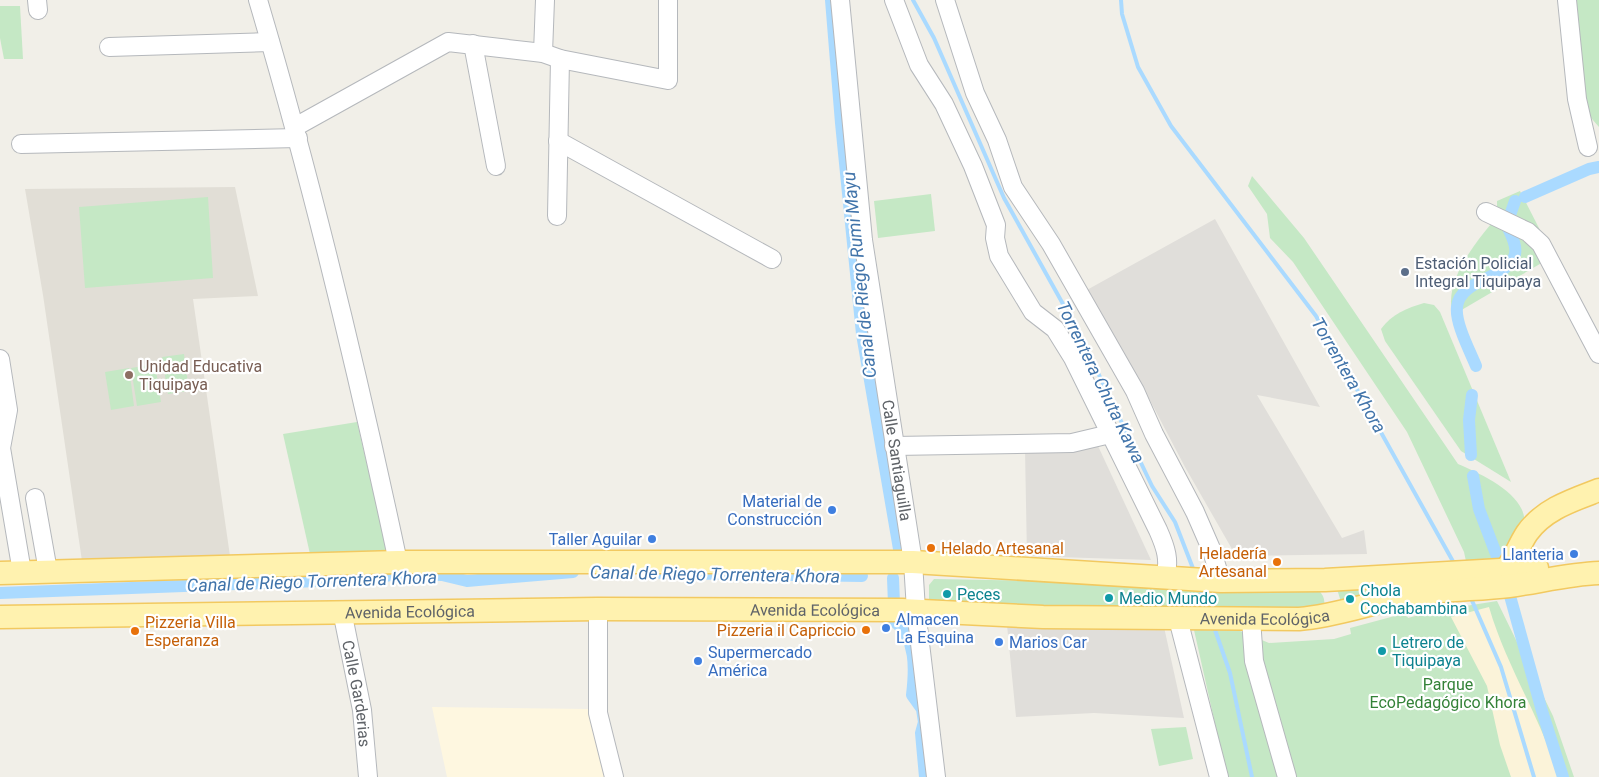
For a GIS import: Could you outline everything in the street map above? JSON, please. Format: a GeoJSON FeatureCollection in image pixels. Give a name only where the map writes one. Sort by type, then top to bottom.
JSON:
{"type":"FeatureCollection","features":[{"type":"Feature","properties":{"kind":"main road"},"geometry":{"type":"LineString","coordinates":[[1480,582],[1508,570],[1527,533],[1551,510],[1599,490]]}},
{"type":"Feature","properties":{"kind":"main road","name":"Avenida Ecológica"},"geometry":{"type":"LineString","coordinates":[[0,573],[398,562],[913,562],[1218,581],[1325,580],[1436,583],[1555,579],[1588,573]]}},
{"type":"Feature","properties":{"kind":"main road","name":"Avenida Ecológica"},"geometry":{"type":"LineString","coordinates":[[1508,570],[1552,568],[1588,573]]}},
{"type":"Feature","properties":{"kind":"main road"},"geometry":{"type":"LineString","coordinates":[[1325,580],[1333,597],[1327,617]]}},
{"type":"Feature","properties":{"kind":"main road","name":"Avenida Ecológica"},"geometry":{"type":"LineString","coordinates":[[0,617],[598,609],[916,610],[1043,617],[1185,619],[1327,617],[1404,596],[1436,583]]}},
{"type":"Feature","properties":{"kind":"street"},"geometry":{"type":"LineString","coordinates":[[258,0],[296,132],[368,422],[398,562]]}},
{"type":"Feature","properties":{"kind":"street"},"geometry":{"type":"LineString","coordinates":[[543,53],[546,0]]}},
{"type":"Feature","properties":{"kind":"street"},"geometry":{"type":"LineString","coordinates":[[21,144],[296,132],[448,42],[543,53],[560,59],[668,80],[668,0]]}},
{"type":"Feature","properties":{"kind":"street","name":"Calle Santiaguilla"},"geometry":{"type":"LineString","coordinates":[[840,0],[862,240],[913,562],[916,610],[936,777]]}},
{"type":"Feature","properties":{"kind":"street"},"geometry":{"type":"LineString","coordinates":[[894,0],[919,65],[944,104],[973,166],[996,225],[995,238],[999,256],[1033,312],[1056,330],[1073,358],[1158,530],[1168,553],[1171,579]]}},
{"type":"Feature","properties":{"kind":"street"},"geometry":{"type":"LineString","coordinates":[[944,0],[975,93],[997,140],[1013,187],[1051,244],[1135,391],[1154,434],[1195,512],[1212,551],[1218,581]]}},
{"type":"Feature","properties":{"kind":"street"},"geometry":{"type":"LineString","coordinates":[[1567,0],[1578,98],[1588,147]]}},
{"type":"Feature","properties":{"kind":"street"},"geometry":{"type":"LineString","coordinates":[[109,47],[270,42]]}},
{"type":"Feature","properties":{"kind":"street"},"geometry":{"type":"LineString","coordinates":[[473,44],[496,166]]}},
{"type":"Feature","properties":{"kind":"street"},"geometry":{"type":"LineString","coordinates":[[557,216],[560,59]]}},
{"type":"Feature","properties":{"kind":"street"},"geometry":{"type":"LineString","coordinates":[[558,141],[772,259]]}},
{"type":"Feature","properties":{"kind":"street"},"geometry":{"type":"LineString","coordinates":[[1486,212],[1528,232],[1541,244],[1599,354]]}},
{"type":"Feature","properties":{"kind":"street"},"geometry":{"type":"LineString","coordinates":[[0,360],[8,410],[1,448],[22,572]]}},
{"type":"Feature","properties":{"kind":"street"},"geometry":{"type":"LineString","coordinates":[[894,446],[1072,443],[1110,434]]}},
{"type":"Feature","properties":{"kind":"street"},"geometry":{"type":"LineString","coordinates":[[35,498],[48,571]]}},
{"type":"Feature","properties":{"kind":"street"},"geometry":{"type":"LineString","coordinates":[[598,609],[598,713],[614,777]]}},
{"type":"Feature","properties":{"kind":"street","name":"Calle Garderias"},"geometry":{"type":"LineString","coordinates":[[342,611],[362,710],[368,777]]}},
{"type":"Feature","properties":{"kind":"street"},"geometry":{"type":"LineString","coordinates":[[1185,619],[1219,777]]}},
{"type":"Feature","properties":{"kind":"street"},"geometry":{"type":"LineString","coordinates":[[1240,619],[1287,777]]}},
{"type":"Feature","properties":{"kind":"shaded area","name":"Unidad Educativa Tiquipaya"},"geometry":{"type":"Polygon","coordinates":[[[235,187],[258,296],[193,299],[230,556],[82,561],[43,295],[25,189],[235,187]]]}},
{"type":"Feature","properties":{"kind":"shaded area"},"geometry":{"type":"Polygon","coordinates":[[[1215,219],[1320,407],[1257,395],[1342,538],[1364,530],[1367,554],[1236,556],[1185,467],[1143,387],[1085,291],[1215,219]]]}},
{"type":"Feature","properties":{"kind":"shaded area"},"geometry":{"type":"Polygon","coordinates":[[[1098,446],[1151,560],[1027,556],[1025,449],[1098,446]]]}},
{"type":"Feature","properties":{"kind":"shaded area"},"geometry":{"type":"Polygon","coordinates":[[[1007,625],[1164,627],[1184,718],[1094,713],[1016,717],[1007,625]]]}},
{"type":"Feature","properties":{"kind":"shaded area"},"geometry":{"type":"Polygon","coordinates":[[[432,707],[588,709],[606,777],[447,777],[432,707]]]}},
{"type":"Feature","properties":{"kind":"green space"},"geometry":{"type":"Polygon","coordinates":[[[1573,0],[1599,0],[1599,127],[1585,111],[1573,0]]]}},
{"type":"Feature","properties":{"kind":"green space"},"geometry":{"type":"Polygon","coordinates":[[[0,6],[20,6],[23,59],[4,59],[0,38],[0,6]]]}},
{"type":"Feature","properties":{"kind":"green space"},"geometry":{"type":"Polygon","coordinates":[[[1252,176],[1304,238],[1458,464],[1503,488],[1521,507],[1524,518],[1523,530],[1506,565],[1467,566],[1464,552],[1407,432],[1293,262],[1270,238],[1267,214],[1248,186],[1252,176]]]}},
{"type":"Feature","properties":{"kind":"green space"},"geometry":{"type":"Polygon","coordinates":[[[1520,191],[1542,234],[1497,211],[1497,201],[1520,191]]]}},
{"type":"Feature","properties":{"kind":"green space"},"geometry":{"type":"Polygon","coordinates":[[[931,194],[935,231],[878,238],[874,201],[931,194]]]}},
{"type":"Feature","properties":{"kind":"green space"},"geometry":{"type":"Polygon","coordinates":[[[208,197],[213,278],[85,288],[79,207],[208,197]]]}},
{"type":"Feature","properties":{"kind":"green space"},"geometry":{"type":"Polygon","coordinates":[[[1491,224],[1524,236],[1545,261],[1453,315],[1452,291],[1461,266],[1491,224]]]}},
{"type":"Feature","properties":{"kind":"green space"},"geometry":{"type":"Polygon","coordinates":[[[1424,303],[1434,305],[1440,312],[1511,482],[1461,451],[1385,341],[1381,329],[1390,319],[1400,312],[1424,303]]]}},
{"type":"Feature","properties":{"kind":"green space"},"geometry":{"type":"Polygon","coordinates":[[[184,354],[189,391],[168,394],[162,357],[184,354]]]}},
{"type":"Feature","properties":{"kind":"green space"},"geometry":{"type":"Polygon","coordinates":[[[155,364],[161,402],[137,406],[131,368],[155,364]]]}},
{"type":"Feature","properties":{"kind":"green space"},"geometry":{"type":"Polygon","coordinates":[[[129,368],[134,406],[111,410],[105,372],[129,368]]]}},
{"type":"Feature","properties":{"kind":"green space"},"geometry":{"type":"Polygon","coordinates":[[[357,422],[387,551],[310,554],[283,434],[357,422]]]}},
{"type":"Feature","properties":{"kind":"green space"},"geometry":{"type":"Polygon","coordinates":[[[934,579],[1114,582],[1318,590],[1323,597],[1324,605],[1322,611],[929,604],[929,585],[934,579]]]}},
{"type":"Feature","properties":{"kind":"green space"},"geometry":{"type":"Polygon","coordinates":[[[1410,586],[1341,602],[1337,589],[1410,586]]]}},
{"type":"Feature","properties":{"kind":"green space","name":"Parque EcoPedagógico Khora"},"geometry":{"type":"Polygon","coordinates":[[[1497,601],[1553,716],[1574,777],[1227,777],[1194,630],[1240,631],[1269,643],[1334,639],[1351,634],[1350,628],[1406,613],[1408,618],[1434,611],[1497,601]]]}},
{"type":"Feature","properties":{"kind":"green space"},"geometry":{"type":"Polygon","coordinates":[[[1186,727],[1193,759],[1159,766],[1151,729],[1186,727]]]}},
{"type":"Feature","properties":{"kind":"sand"},"geometry":{"type":"Polygon","coordinates":[[[1489,607],[1496,629],[1552,755],[1559,777],[1511,777],[1500,745],[1487,686],[1451,617],[1489,607]]]}},
{"type":"Feature","properties":{"kind":"waterway","name":"Canal de Riego Rumi Mayu"},"geometry":{"type":"LineString","coordinates":[[831,0],[862,334],[899,549]]}},
{"type":"Feature","properties":{"kind":"waterway","name":"Torrentera Chuta Kawa"},"geometry":{"type":"LineString","coordinates":[[913,0],[934,38],[1004,198],[1078,331],[1152,486],[1175,522],[1194,571]]}},
{"type":"Feature","properties":{"kind":"waterway","name":"Torrentera Khora"},"geometry":{"type":"LineString","coordinates":[[1121,0],[1122,14],[1138,67],[1171,126],[1316,316],[1455,565]]}},
{"type":"Feature","properties":{"kind":"waterway","name":"Canal de Riego Torrentera Khora"},"geometry":{"type":"LineString","coordinates":[[1525,197],[1589,169],[1599,167]]}},
{"type":"Feature","properties":{"kind":"waterway","name":"Canal de Riego Torrentera Khora"},"geometry":{"type":"LineString","coordinates":[[1509,218],[1515,201]]}},
{"type":"Feature","properties":{"kind":"waterway","name":"Canal de Riego Torrentera Khora"},"geometry":{"type":"LineString","coordinates":[[1476,366],[1458,321],[1457,307],[1460,297],[1466,290],[1494,275],[1511,263],[1515,254],[1515,247],[1508,228]]}},
{"type":"Feature","properties":{"kind":"waterway","name":"Canal de Riego Torrentera Khora"},"geometry":{"type":"LineString","coordinates":[[1471,455],[1469,420],[1472,395]]}},
{"type":"Feature","properties":{"kind":"waterway","name":"Canal de Riego Torrentera Khora"},"geometry":{"type":"LineString","coordinates":[[1473,476],[1479,509],[1498,559]]}},
{"type":"Feature","properties":{"kind":"waterway","name":"Canal de Riego Torrentera Khora"},"geometry":{"type":"LineString","coordinates":[[0,593],[370,579],[395,574],[442,575],[467,581],[573,572]]}},
{"type":"Feature","properties":{"kind":"waterway","name":"Canal de Riego Torrentera Khora"},"geometry":{"type":"LineString","coordinates":[[660,573],[862,576]]}},
{"type":"Feature","properties":{"kind":"waterway","name":"Canal de Riego Rumi Mayu"},"geometry":{"type":"LineString","coordinates":[[893,578],[894,604]]}},
{"type":"Feature","properties":{"kind":"waterway","name":"Torrentera Chuta Kawa"},"geometry":{"type":"LineString","coordinates":[[1199,587],[1208,611]]}},
{"type":"Feature","properties":{"kind":"waterway","name":"Torrentera Khora"},"geometry":{"type":"LineString","coordinates":[[1470,596],[1501,667],[1534,777]]}},
{"type":"Feature","properties":{"kind":"waterway","name":"Canal de Riego Torrentera Khora"},"geometry":{"type":"LineString","coordinates":[[1510,596],[1542,711],[1563,777]]}},
{"type":"Feature","properties":{"kind":"waterway","name":"Canal de Riego Torrentera Khora"},"geometry":{"type":"LineString","coordinates":[[894,621],[907,636],[913,655],[912,695],[922,709],[924,722],[921,733],[925,777]]}},
{"type":"Feature","properties":{"kind":"waterway","name":"Torrentera Chuta Kawa"},"geometry":{"type":"LineString","coordinates":[[1214,627],[1230,673],[1252,777]]}},
{"type":"Feature","properties":{"kind":"place","name":"Estación Policial Integral Tiquipaya"},"geometry":{"type":"Point","coordinates":[1405,272]}},
{"type":"Feature","properties":{"kind":"place","name":"Unidad Educativa Tiquipaya"},"geometry":{"type":"Point","coordinates":[129,375]}},
{"type":"Feature","properties":{"kind":"place","name":"Material de Construcción"},"geometry":{"type":"Point","coordinates":[832,510]}},
{"type":"Feature","properties":{"kind":"place","name":"Taller Aguilar"},"geometry":{"type":"Point","coordinates":[652,539]}},
{"type":"Feature","properties":{"kind":"place","name":"Helado Artesanal"},"geometry":{"type":"Point","coordinates":[931,548]}},
{"type":"Feature","properties":{"kind":"place","name":"Llanteria"},"geometry":{"type":"Point","coordinates":[1574,554]}},
{"type":"Feature","properties":{"kind":"place","name":"Heladería Artesanal"},"geometry":{"type":"Point","coordinates":[1277,562]}},
{"type":"Feature","properties":{"kind":"place","name":"Peces"},"geometry":{"type":"Point","coordinates":[947,594]}},
{"type":"Feature","properties":{"kind":"place","name":"Medio Mundo"},"geometry":{"type":"Point","coordinates":[1109,598]}},
{"type":"Feature","properties":{"kind":"place","name":"Chola Cochabambina"},"geometry":{"type":"Point","coordinates":[1350,599]}},
{"type":"Feature","properties":{"kind":"place","name":"Almacen La Esquina"},"geometry":{"type":"Point","coordinates":[886,628]}},
{"type":"Feature","properties":{"kind":"place","name":"Pizzeria il Capriccio"},"geometry":{"type":"Point","coordinates":[866,630]}},
{"type":"Feature","properties":{"kind":"place","name":"Pizzeria Villa Esperanza"},"geometry":{"type":"Point","coordinates":[135,631]}},
{"type":"Feature","properties":{"kind":"place","name":"Marios Car"},"geometry":{"type":"Point","coordinates":[999,642]}},
{"type":"Feature","properties":{"kind":"place","name":"Letrero de Tiquipaya"},"geometry":{"type":"Point","coordinates":[1382,651]}},
{"type":"Feature","properties":{"kind":"place","name":"Supermercado América"},"geometry":{"type":"Point","coordinates":[698,661]}}]}
